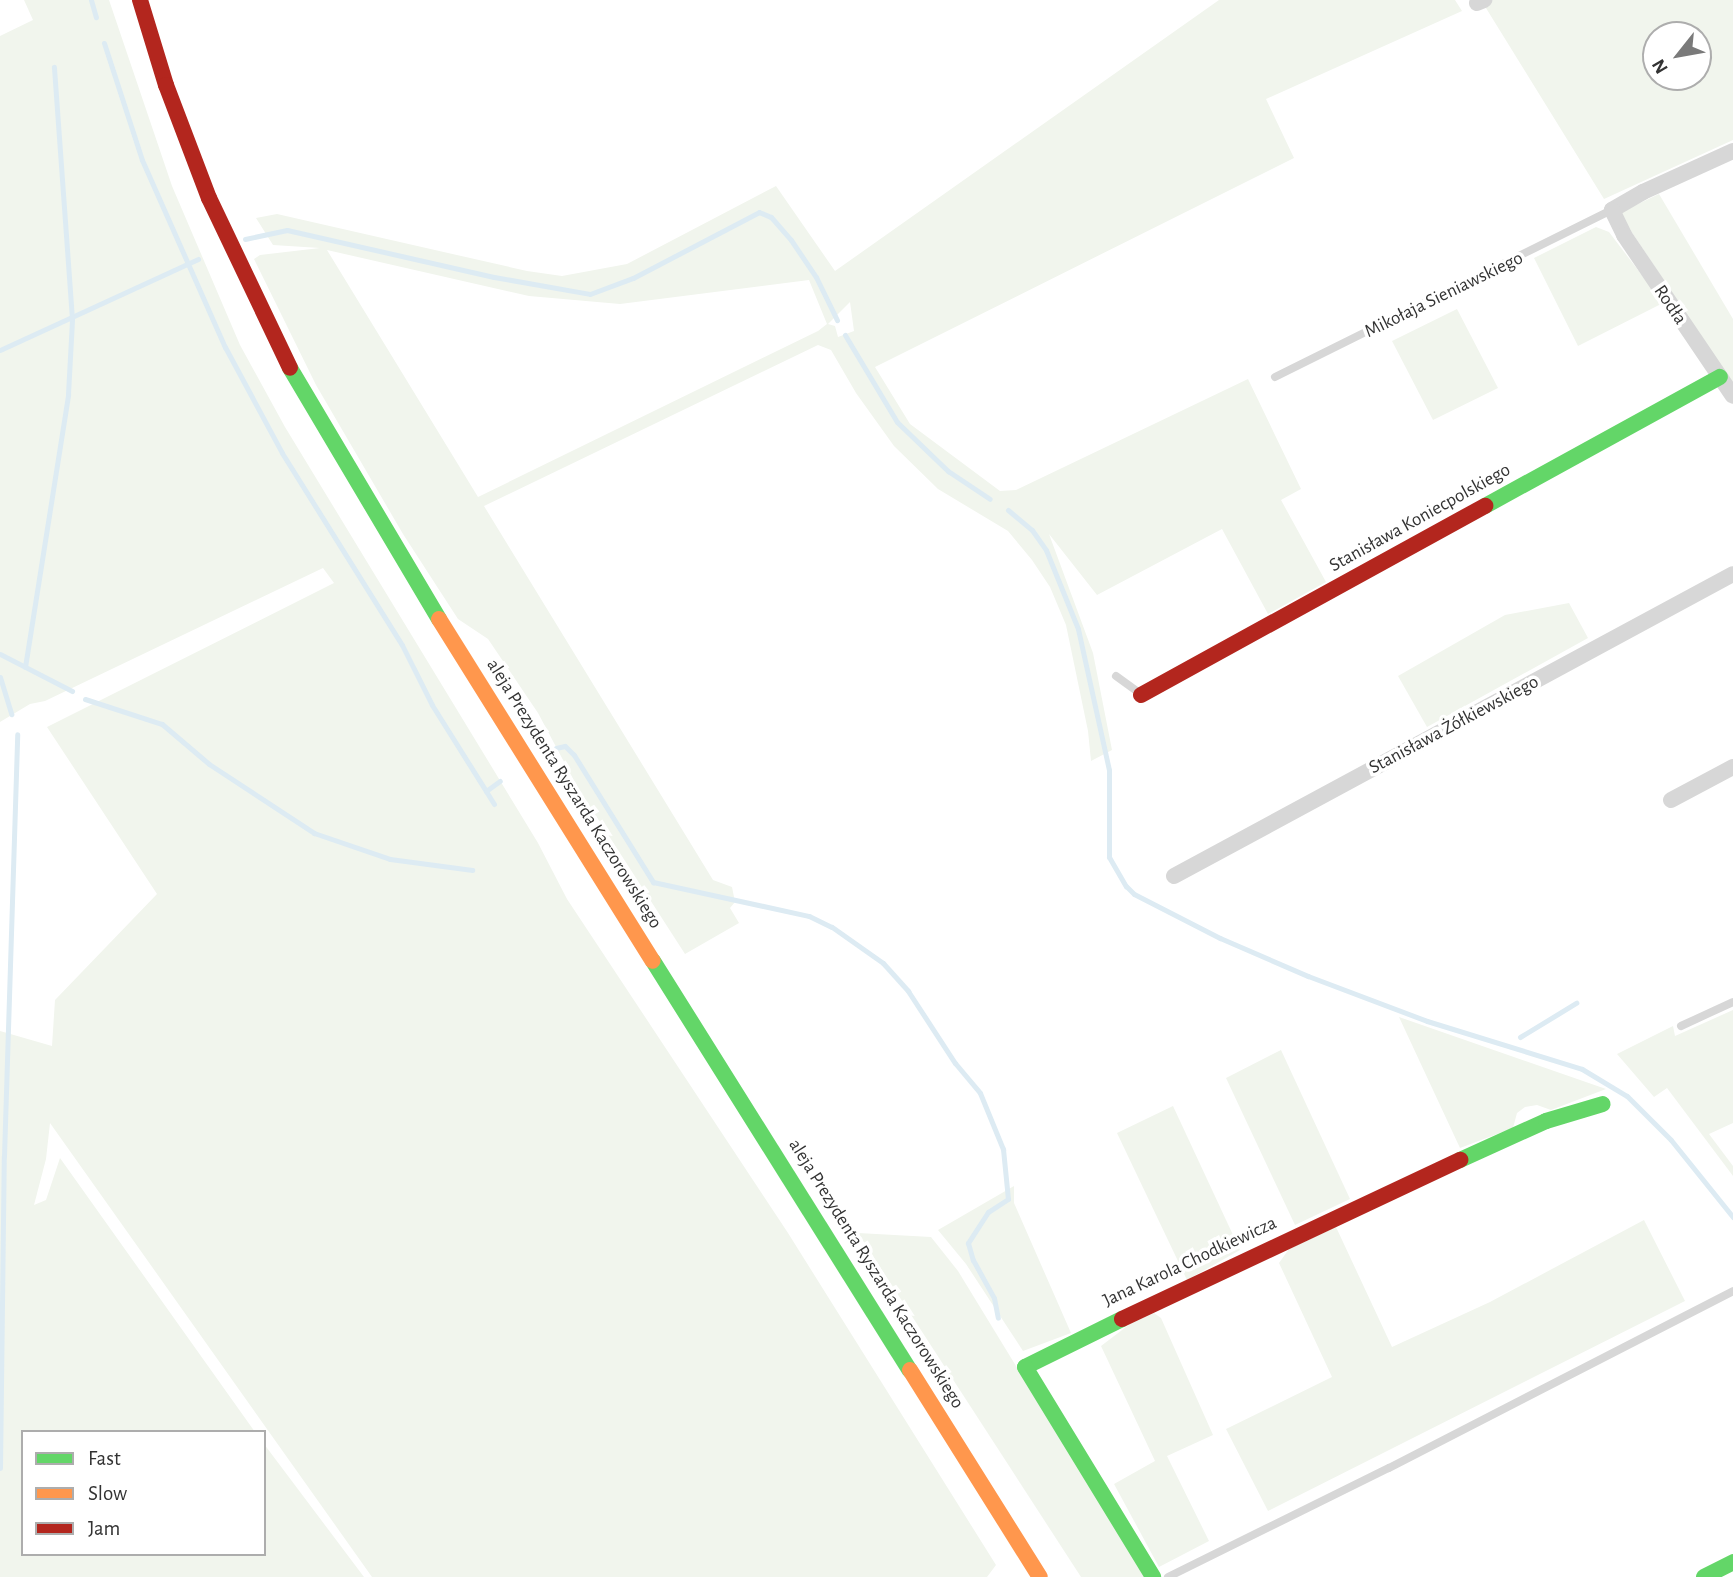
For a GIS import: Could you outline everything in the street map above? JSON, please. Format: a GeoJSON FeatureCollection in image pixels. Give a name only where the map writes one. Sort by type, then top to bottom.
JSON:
{"type":"FeatureCollection","features":[{"type":"Feature","properties":{"kind":"main road","name":"aleja Prezydenta Ryszarda Kaczorowskiego"},"geometry":{"type":"LineString","coordinates":[[140,0],[166,85],[209,198],[261,312],[303,393],[451,639],[1040,1577]]}},
{"type":"Feature","properties":{"kind":"main road","name":"Stanisława Koniecpolskiego"},"geometry":{"type":"LineString","coordinates":[[1141,695],[1720,377]]}},
{"type":"Feature","properties":{"kind":"main road","name":"Jana Karola Chodkiewicza"},"geometry":{"type":"LineString","coordinates":[[1153,1577],[1025,1367],[1258,1253],[1546,1121],[1603,1104]]}},
{"type":"Feature","properties":{"kind":"main road"},"geometry":{"type":"LineString","coordinates":[[1704,1577],[1733,1562]]}},
{"type":"Feature","properties":{"kind":"street"},"geometry":{"type":"LineString","coordinates":[[1612,210],[1643,192],[1733,151]]}},
{"type":"Feature","properties":{"kind":"street","name":"Rodła"},"geometry":{"type":"LineString","coordinates":[[1612,210],[1624,235],[1733,396]]}},
{"type":"Feature","properties":{"kind":"street","name":"Stanisława Żółkiewskiego"},"geometry":{"type":"LineString","coordinates":[[1174,876],[1733,574]]}},
{"type":"Feature","properties":{"kind":"street"},"geometry":{"type":"LineString","coordinates":[[1671,800],[1733,766]]}},
{"type":"Feature","properties":{"kind":"lane","name":"Mikołaja Sieniawskiego"},"geometry":{"type":"LineString","coordinates":[[1275,377],[1612,210]]}},
{"type":"Feature","properties":{"kind":"lane"},"geometry":{"type":"LineString","coordinates":[[1116,676],[1141,695]]}},
{"type":"Feature","properties":{"kind":"lane"},"geometry":{"type":"LineString","coordinates":[[1681,1026],[1733,1002]]}},
{"type":"Feature","properties":{"kind":"lane"},"geometry":{"type":"LineString","coordinates":[[1168,1577],[1389,1468],[1733,1291]]}},
{"type":"Feature","properties":{"kind":"shaded area"},"geometry":{"type":"Polygon","coordinates":[[[24,0],[109,0],[172,186],[240,345],[285,427],[538,843],[567,899],[788,1233],[996,1565],[987,1577],[372,1577],[50,1123],[46,1159],[34,1205],[46,1200],[60,1158],[254,1430],[21,1430],[21,1556],[266,1556],[266,1447],[364,1577],[0,1577],[0,1031],[52,1046],[55,1000],[157,894],[47,727],[334,583],[323,568],[45,701],[30,704],[0,722],[0,36],[33,20],[24,0]]]}},
{"type":"Feature","properties":{"kind":"shaded area"},"geometry":{"type":"Polygon","coordinates":[[[1219,0],[1455,0],[1462,11],[1266,99],[1294,158],[875,367],[910,424],[1000,491],[1016,490],[1248,379],[1301,489],[1281,500],[1326,582],[1268,614],[1222,529],[1097,595],[1049,534],[1093,653],[1112,750],[1091,761],[1088,731],[1066,625],[1050,587],[1008,531],[938,489],[894,446],[856,393],[831,350],[818,345],[484,506],[713,880],[732,887],[735,902],[730,908],[739,923],[685,954],[578,788],[538,713],[488,639],[458,619],[403,534],[316,385],[254,259],[260,255],[320,248],[273,245],[256,218],[277,214],[527,271],[562,276],[627,264],[776,186],[835,271],[1219,0]],[[327,250],[478,497],[818,331],[827,324],[809,280],[620,304],[529,296],[327,250]],[[850,302],[828,324],[835,326],[838,337],[854,331],[850,302]]]}},
{"type":"Feature","properties":{"kind":"shaded area"},"geometry":{"type":"Polygon","coordinates":[[[1481,0],[1733,0],[1733,140],[1604,199],[1481,0]]]}},
{"type":"Feature","properties":{"kind":"shaded area"},"geometry":{"type":"Polygon","coordinates":[[[1659,194],[1733,319],[1733,384],[1619,213],[1659,194]]]}},
{"type":"Feature","properties":{"kind":"shaded area"},"geometry":{"type":"Polygon","coordinates":[[[1596,227],[1609,232],[1663,303],[1578,346],[1534,258],[1596,227]]]}},
{"type":"Feature","properties":{"kind":"shaded area"},"geometry":{"type":"Polygon","coordinates":[[[1457,309],[1498,388],[1433,420],[1392,341],[1457,309]]]}},
{"type":"Feature","properties":{"kind":"shaded area"},"geometry":{"type":"Polygon","coordinates":[[[1569,603],[1588,638],[1427,727],[1398,676],[1505,615],[1569,603]]]}},
{"type":"Feature","properties":{"kind":"shaded area"},"geometry":{"type":"Polygon","coordinates":[[[1733,1010],[1733,1123],[1709,1134],[1733,1166],[1733,1176],[1667,1088],[1654,1097],[1617,1054],[1673,1026],[1675,1036],[1733,1010]]]}},
{"type":"Feature","properties":{"kind":"shaded area"},"geometry":{"type":"Polygon","coordinates":[[[1399,1017],[1606,1089],[1551,1110],[1537,1105],[1525,1107],[1517,1113],[1513,1128],[1460,1148],[1399,1017]]]}},
{"type":"Feature","properties":{"kind":"shaded area"},"geometry":{"type":"Polygon","coordinates":[[[1281,1050],[1350,1199],[1295,1225],[1226,1078],[1281,1050]]]}},
{"type":"Feature","properties":{"kind":"shaded area"},"geometry":{"type":"Polygon","coordinates":[[[1173,1106],[1240,1250],[1187,1280],[1117,1133],[1173,1106]]]}},
{"type":"Feature","properties":{"kind":"shaded area"},"geometry":{"type":"Polygon","coordinates":[[[1014,1186],[1014,1203],[1071,1333],[1023,1351],[966,1264],[938,1230],[1014,1186]]]}},
{"type":"Feature","properties":{"kind":"shaded area"},"geometry":{"type":"Polygon","coordinates":[[[1644,1220],[1685,1301],[1268,1511],[1226,1429],[1332,1377],[1279,1263],[1289,1249],[1336,1227],[1392,1347],[1490,1302],[1644,1220]]]}},
{"type":"Feature","properties":{"kind":"shaded area"},"geometry":{"type":"Polygon","coordinates":[[[858,1233],[931,1237],[958,1271],[1145,1577],[1081,1577],[858,1233]]]}},
{"type":"Feature","properties":{"kind":"shaded area"},"geometry":{"type":"Polygon","coordinates":[[[1154,1313],[1161,1318],[1213,1435],[1167,1456],[1209,1541],[1159,1567],[1114,1484],[1155,1461],[1101,1346],[1130,1324],[1154,1313]]]}},
{"type":"Feature","properties":{"kind":"waterway"},"geometry":{"type":"LineString","coordinates":[[91,0],[96,17]]}},
{"type":"Feature","properties":{"kind":"waterway"},"geometry":{"type":"LineString","coordinates":[[104,43],[142,160],[225,347],[282,453],[402,645],[432,705],[486,791]]}},
{"type":"Feature","properties":{"kind":"waterway"},"geometry":{"type":"LineString","coordinates":[[25,667],[68,394],[72,319],[54,67]]}},
{"type":"Feature","properties":{"kind":"waterway"},"geometry":{"type":"LineString","coordinates":[[245,239],[287,230],[494,277],[590,294],[633,278],[759,212],[771,217],[791,240],[816,277],[837,320]]}},
{"type":"Feature","properties":{"kind":"waterway"},"geometry":{"type":"LineString","coordinates":[[0,350],[198,259]]}},
{"type":"Feature","properties":{"kind":"waterway"},"geometry":{"type":"LineString","coordinates":[[845,335],[897,422],[948,471],[990,499]]}},
{"type":"Feature","properties":{"kind":"waterway"},"geometry":{"type":"LineString","coordinates":[[1008,510],[1032,530],[1046,550],[1078,629],[1109,770],[1109,857],[1126,886],[1134,894],[1220,938],[1308,976],[1427,1021],[1582,1069],[1627,1096],[1671,1140],[1733,1217]]}},
{"type":"Feature","properties":{"kind":"waterway"},"geometry":{"type":"LineString","coordinates":[[0,654],[72,691]]}},
{"type":"Feature","properties":{"kind":"waterway"},"geometry":{"type":"LineString","coordinates":[[0,677],[11,714]]}},
{"type":"Feature","properties":{"kind":"waterway"},"geometry":{"type":"LineString","coordinates":[[85,699],[162,724],[209,764],[314,833],[390,859],[472,870]]}},
{"type":"Feature","properties":{"kind":"waterway"},"geometry":{"type":"LineString","coordinates":[[0,1468],[4,1156],[17,734]]}},
{"type":"Feature","properties":{"kind":"waterway"},"geometry":{"type":"LineString","coordinates":[[556,748],[565,746],[574,755],[653,882],[809,916],[832,927],[883,963],[908,991],[955,1063],[980,1093],[1003,1149],[1008,1199],[988,1212],[968,1243],[973,1260],[994,1298],[998,1318]]}},
{"type":"Feature","properties":{"kind":"waterway"},"geometry":{"type":"LineString","coordinates":[[494,804],[486,791],[500,781]]}},
{"type":"Feature","properties":{"kind":"waterway"},"geometry":{"type":"LineString","coordinates":[[1520,1037],[1576,1003]]}},
{"type":"Feature","properties":{"kind":"traffic: fast"},"geometry":{"type":"LineString","coordinates":[[290,368],[439,619]]}},
{"type":"Feature","properties":{"kind":"traffic: fast"},"geometry":{"type":"LineString","coordinates":[[1485,506],[1720,377]]}},
{"type":"Feature","properties":{"kind":"traffic: fast"},"geometry":{"type":"LineString","coordinates":[[653,961],[910,1370]]}},
{"type":"Feature","properties":{"kind":"traffic: fast"},"geometry":{"type":"LineString","coordinates":[[1460,1160],[1546,1121],[1603,1104]]}},
{"type":"Feature","properties":{"kind":"traffic: fast"},"geometry":{"type":"LineString","coordinates":[[1122,1319],[1025,1367],[1153,1577]]}},
{"type":"Feature","properties":{"kind":"traffic: fast"},"geometry":{"type":"LineString","coordinates":[[1704,1577],[1733,1562]]}},
{"type":"Feature","properties":{"kind":"traffic: slow"},"geometry":{"type":"LineString","coordinates":[[439,619],[653,961]]}},
{"type":"Feature","properties":{"kind":"traffic: slow"},"geometry":{"type":"LineString","coordinates":[[910,1370],[1040,1577]]}},
{"type":"Feature","properties":{"kind":"traffic: jam"},"geometry":{"type":"LineString","coordinates":[[140,0],[166,85],[209,198],[290,368]]}},
{"type":"Feature","properties":{"kind":"traffic: jam"},"geometry":{"type":"LineString","coordinates":[[1141,695],[1485,506]]}},
{"type":"Feature","properties":{"kind":"traffic: jam"},"geometry":{"type":"LineString","coordinates":[[1122,1319],[1460,1160]]}}]}
